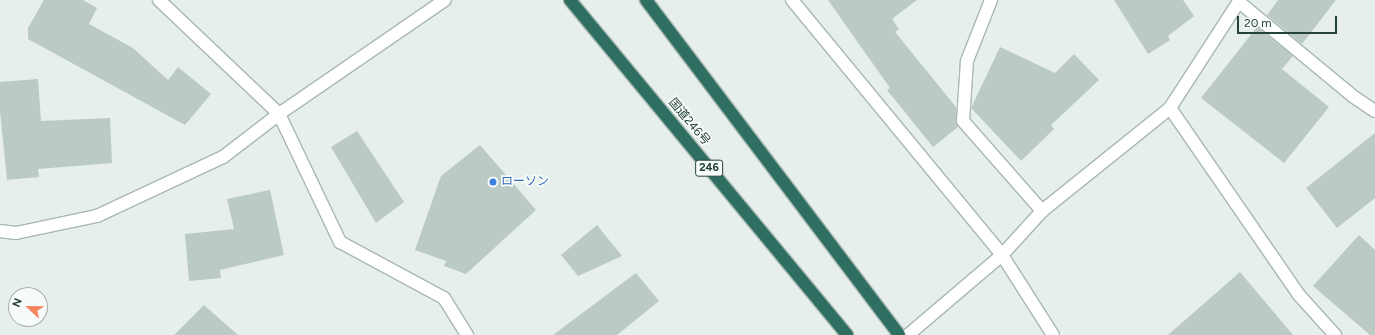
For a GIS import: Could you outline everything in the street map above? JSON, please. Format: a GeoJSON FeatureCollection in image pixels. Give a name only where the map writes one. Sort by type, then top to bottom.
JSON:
{"type":"FeatureCollection","features":[{"type":"Feature","properties":{"kind":"highway","name":"国道246号"},"geometry":{"type":"LineString","coordinates":[[570,0],[847,335]]}},
{"type":"Feature","properties":{"kind":"highway"},"geometry":{"type":"LineString","coordinates":[[646,0],[899,335]]}},
{"type":"Feature","properties":{"kind":"street"},"geometry":{"type":"LineString","coordinates":[[159,0],[279,114],[340,242],[444,298],[467,335]]}},
{"type":"Feature","properties":{"kind":"street"},"geometry":{"type":"LineString","coordinates":[[0,232],[16,233],[97,216],[223,157],[279,114],[445,0]]}},
{"type":"Feature","properties":{"kind":"street"},"geometry":{"type":"LineString","coordinates":[[792,0],[1002,255],[1053,335]]}},
{"type":"Feature","properties":{"kind":"street"},"geometry":{"type":"LineString","coordinates":[[991,0],[967,61],[963,121],[1042,212]]}},
{"type":"Feature","properties":{"kind":"street"},"geometry":{"type":"LineString","coordinates":[[908,335],[1002,255],[1042,212],[1170,108],[1240,1],[1354,97],[1375,111]]}},
{"type":"Feature","properties":{"kind":"street"},"geometry":{"type":"LineString","coordinates":[[1170,108],[1299,295],[1335,335]]}},
{"type":"Feature","properties":{"kind":"building"},"geometry":{"type":"Polygon","coordinates":[[[44,0],[83,0],[97,8],[89,24],[133,48],[168,80],[178,67],[211,94],[185,125],[28,39],[28,28],[44,0]]]}},
{"type":"Feature","properties":{"kind":"building"},"geometry":{"type":"Polygon","coordinates":[[[828,0],[917,0],[892,19],[899,29],[895,32],[956,107],[956,121],[958,127],[933,147],[887,90],[890,88],[828,0]]]}},
{"type":"Feature","properties":{"kind":"building"},"geometry":{"type":"Polygon","coordinates":[[[1114,0],[1183,0],[1194,16],[1168,36],[1170,40],[1148,54],[1114,0]]]}},
{"type":"Feature","properties":{"kind":"building"},"geometry":{"type":"Polygon","coordinates":[[[1278,0],[1336,0],[1302,44],[1267,15],[1278,0]]]}},
{"type":"Feature","properties":{"kind":"building"},"geometry":{"type":"Polygon","coordinates":[[[1257,27],[1293,56],[1282,69],[1329,107],[1284,163],[1201,98],[1257,27]]]}},
{"type":"Feature","properties":{"kind":"building"},"geometry":{"type":"Polygon","coordinates":[[[1000,47],[1055,73],[1074,54],[1099,80],[1051,125],[1054,129],[1021,161],[971,108],[1000,47]]]}},
{"type":"Feature","properties":{"kind":"building"},"geometry":{"type":"Polygon","coordinates":[[[38,79],[41,121],[110,118],[112,163],[38,169],[39,177],[7,180],[0,111],[0,82],[38,79]]]}},
{"type":"Feature","properties":{"kind":"building"},"geometry":{"type":"Polygon","coordinates":[[[357,131],[404,202],[376,223],[331,147],[357,131]]]}},
{"type":"Feature","properties":{"kind":"building"},"geometry":{"type":"Polygon","coordinates":[[[1375,133],[1375,198],[1337,228],[1306,188],[1375,133]]]}},
{"type":"Feature","properties":{"kind":"building"},"geometry":{"type":"Polygon","coordinates":[[[480,145],[536,210],[466,274],[444,266],[446,261],[415,250],[441,176],[480,145]]]}},
{"type":"Feature","properties":{"kind":"building"},"geometry":{"type":"Polygon","coordinates":[[[270,190],[284,255],[220,270],[221,278],[189,281],[185,234],[234,229],[227,199],[270,190]]]}},
{"type":"Feature","properties":{"kind":"building"},"geometry":{"type":"Polygon","coordinates":[[[597,225],[622,256],[578,276],[561,255],[597,225]]]}},
{"type":"Feature","properties":{"kind":"building"},"geometry":{"type":"Polygon","coordinates":[[[1359,235],[1375,250],[1375,335],[1370,335],[1313,286],[1359,235]]]}},
{"type":"Feature","properties":{"kind":"building"},"geometry":{"type":"Polygon","coordinates":[[[1240,272],[1293,335],[1168,335],[1240,272]]]}},
{"type":"Feature","properties":{"kind":"building"},"geometry":{"type":"Polygon","coordinates":[[[636,273],[659,301],[617,335],[553,335],[636,273]]]}},
{"type":"Feature","properties":{"kind":"building"},"geometry":{"type":"Polygon","coordinates":[[[204,305],[238,335],[174,335],[204,305]]]}},
{"type":"Feature","properties":{"kind":"place","name":"ローソン"},"geometry":{"type":"Point","coordinates":[493,182]}}]}
